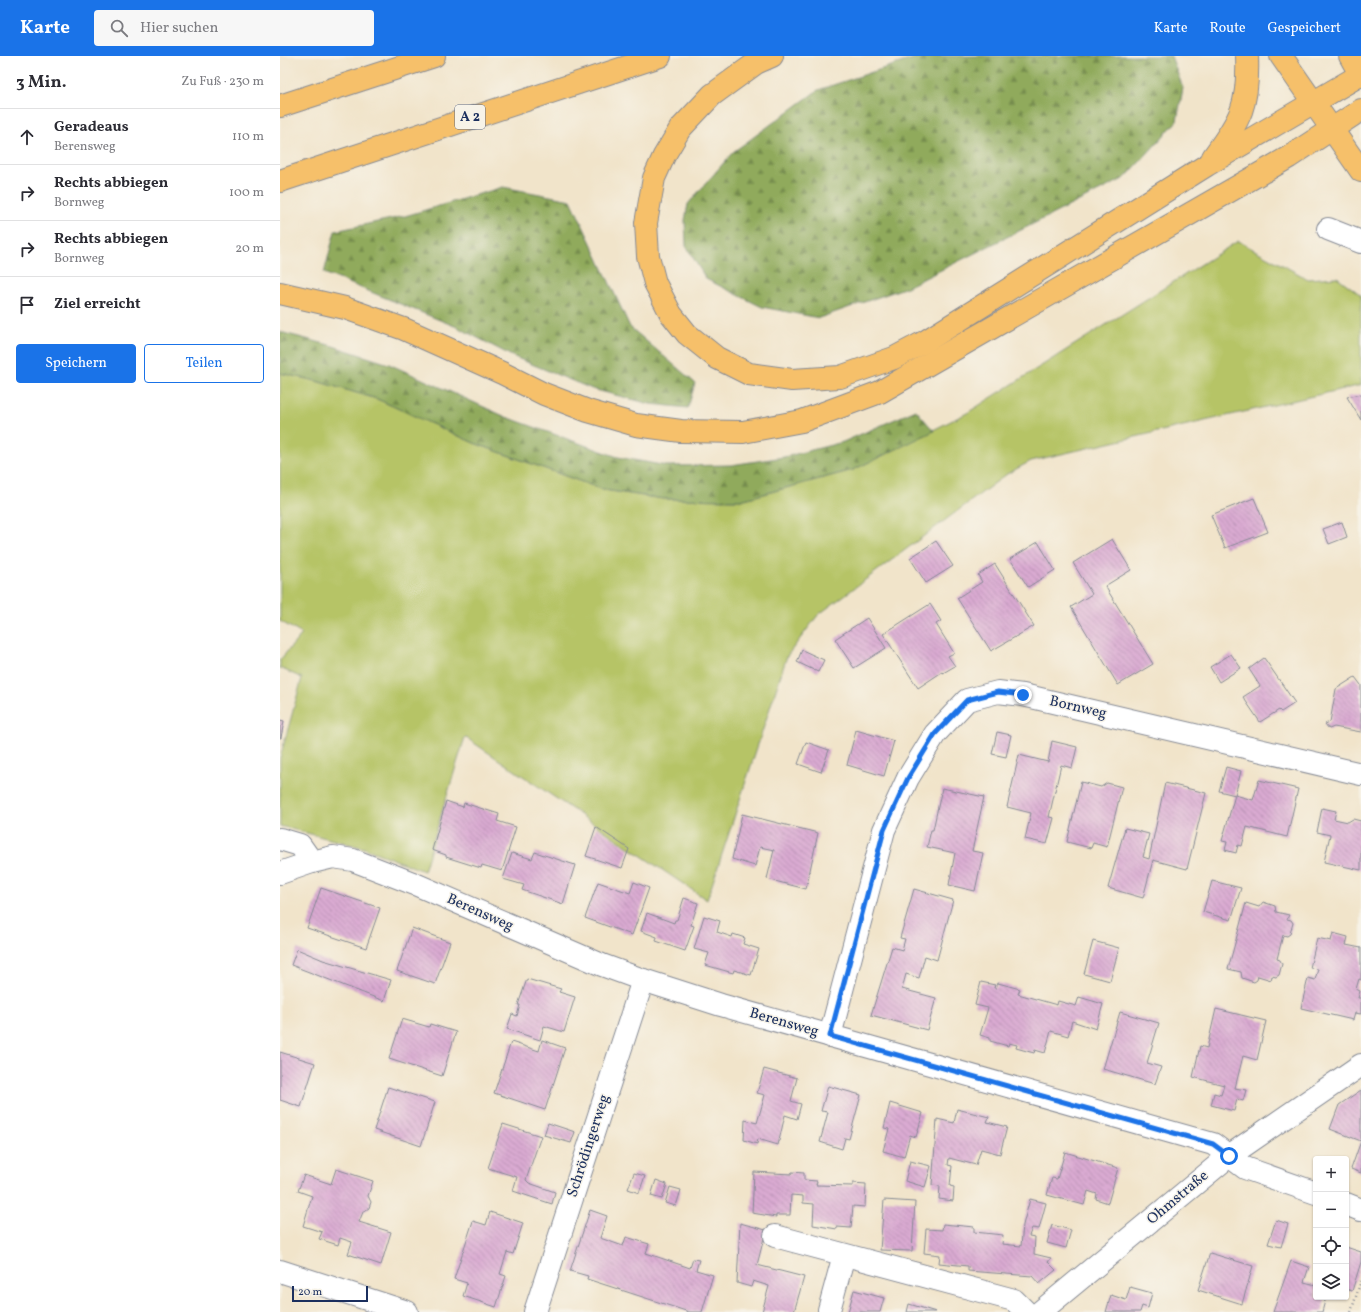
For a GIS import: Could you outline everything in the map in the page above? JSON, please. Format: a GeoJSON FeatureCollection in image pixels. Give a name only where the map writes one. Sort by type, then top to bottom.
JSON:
{"type":"FeatureCollection","features":[{"type":"Feature","properties":{"kind":"main road"},"geometry":{"type":"LineString","coordinates":[[280,106],[434,56]]}},
{"type":"Feature","properties":{"kind":"main road","name":"A 2"},"geometry":{"type":"LineString","coordinates":[[280,181],[660,56]]}},
{"type":"Feature","properties":{"kind":"main road"},"geometry":{"type":"LineString","coordinates":[[772,56],[756,63],[712,95],[680,129],[664,156],[654,178],[646,223],[648,256],[655,283],[671,314],[687,334],[717,358],[749,374],[792,380],[840,377],[894,358],[926,341],[1207,165],[1314,101],[1361,75],[1350,56]]}},
{"type":"Feature","properties":{"kind":"main road"},"geometry":{"type":"LineString","coordinates":[[1207,165],[1231,133],[1243,110],[1248,83],[1247,56]]}},
{"type":"Feature","properties":{"kind":"main road"},"geometry":{"type":"LineString","coordinates":[[1281,56],[1333,128],[1361,171]]}},
{"type":"Feature","properties":{"kind":"main road"},"geometry":{"type":"LineString","coordinates":[[280,293],[345,308],[404,329],[502,373],[544,394],[588,411],[636,425],[682,431],[743,432],[802,421],[880,392],[1289,157],[1361,110]]}},
{"type":"Feature","properties":{"kind":"street"},"geometry":{"type":"LineString","coordinates":[[1328,229],[1361,242]]}},
{"type":"Feature","properties":{"kind":"street","name":"Bornweg"},"geometry":{"type":"LineString","coordinates":[[830,1036],[884,830],[908,778],[935,734],[967,700],[998,692],[1023,695],[1361,774]]}},
{"type":"Feature","properties":{"kind":"street"},"geometry":{"type":"LineString","coordinates":[[280,839],[300,845],[312,862]]}},
{"type":"Feature","properties":{"kind":"street","name":"Berensweg"},"geometry":{"type":"LineString","coordinates":[[280,873],[312,862],[333,857],[353,860],[415,884],[520,931],[643,980],[830,1036],[1213,1144],[1245,1168],[1313,1192]]}},
{"type":"Feature","properties":{"kind":"street","name":"Schrödingerweg"},"geometry":{"type":"LineString","coordinates":[[535,1312],[643,980]]}},
{"type":"Feature","properties":{"kind":"street","name":"Ohmstraße"},"geometry":{"type":"LineString","coordinates":[[1040,1312],[1229,1156],[1361,1065]]}},
{"type":"Feature","properties":{"kind":"street"},"geometry":{"type":"LineString","coordinates":[[1349,1205],[1361,1210]]}},
{"type":"Feature","properties":{"kind":"street"},"geometry":{"type":"LineString","coordinates":[[775,1236],[1014,1300],[1026,1312]]}},
{"type":"Feature","properties":{"kind":"street"},"geometry":{"type":"LineString","coordinates":[[828,1310],[844,1255]]}},
{"type":"Feature","properties":{"kind":"street"},"geometry":{"type":"LineString","coordinates":[[280,1271],[407,1312]]}},
{"type":"Feature","properties":{"kind":"path"},"geometry":{"type":"LineString","coordinates":[[1351,1312],[1361,1281]]}},
{"type":"Feature","properties":{"kind":"green space"},"geometry":{"type":"Polygon","coordinates":[[[921,56],[1171,56],[1183,88],[1177,121],[1125,178],[907,287],[819,318],[762,307],[706,279],[686,246],[685,220],[688,204],[733,152],[818,90],[921,56]]]}},
{"type":"Feature","properties":{"kind":"green space"},"geometry":{"type":"Polygon","coordinates":[[[503,187],[571,200],[630,327],[695,383],[688,408],[650,404],[592,389],[512,356],[457,327],[324,273],[335,231],[405,216],[503,187]]]}},
{"type":"Feature","properties":{"kind":"green space"},"geometry":{"type":"Polygon","coordinates":[[[1238,241],[1308,279],[1337,277],[1361,295],[1361,385],[1031,461],[1007,474],[818,615],[787,656],[707,900],[465,737],[424,871],[364,848],[280,826],[280,758],[302,678],[280,668],[280,660],[302,634],[280,621],[280,373],[316,381],[377,399],[474,443],[604,490],[663,499],[741,500],[853,470],[967,413],[1238,241]]]}},
{"type":"Feature","properties":{"kind":"green space"},"geometry":{"type":"Polygon","coordinates":[[[280,332],[333,346],[389,364],[506,417],[618,457],[667,466],[731,465],[784,457],[843,442],[916,410],[934,431],[853,470],[741,500],[663,499],[604,490],[474,443],[377,399],[316,381],[280,373],[280,332]]]}},
{"type":"Feature","properties":{"kind":"building"},"geometry":{"type":"Polygon","coordinates":[[[1361,394],[1361,420],[1347,397],[1361,394]]]}},
{"type":"Feature","properties":{"kind":"building"},"geometry":{"type":"Polygon","coordinates":[[[1254,498],[1268,532],[1225,548],[1211,515],[1254,498]]]}},
{"type":"Feature","properties":{"kind":"building"},"geometry":{"type":"Polygon","coordinates":[[[1342,522],[1347,537],[1329,544],[1323,529],[1342,522]]]}},
{"type":"Feature","properties":{"kind":"building"},"geometry":{"type":"Polygon","coordinates":[[[1112,539],[1131,570],[1105,586],[1153,664],[1118,685],[1071,607],[1092,594],[1073,563],[1112,539]]]}},
{"type":"Feature","properties":{"kind":"building"},"geometry":{"type":"Polygon","coordinates":[[[936,541],[953,566],[926,583],[910,558],[936,541]]]}},
{"type":"Feature","properties":{"kind":"building"},"geometry":{"type":"Polygon","coordinates":[[[1038,542],[1055,570],[1028,587],[1010,559],[1038,542]]]}},
{"type":"Feature","properties":{"kind":"building"},"geometry":{"type":"Polygon","coordinates":[[[995,564],[1034,626],[991,651],[957,598],[982,582],[978,575],[995,564]]]}},
{"type":"Feature","properties":{"kind":"building"},"geometry":{"type":"Polygon","coordinates":[[[930,604],[941,621],[936,624],[954,653],[948,656],[955,666],[943,673],[942,672],[918,688],[883,634],[930,604]]]}},
{"type":"Feature","properties":{"kind":"building"},"geometry":{"type":"Polygon","coordinates":[[[867,618],[886,648],[854,668],[835,639],[867,618]]]}},
{"type":"Feature","properties":{"kind":"building"},"geometry":{"type":"Polygon","coordinates":[[[802,650],[824,660],[818,672],[797,662],[802,650]]]}},
{"type":"Feature","properties":{"kind":"building"},"geometry":{"type":"Polygon","coordinates":[[[1231,654],[1241,668],[1219,682],[1210,667],[1231,654]]]}},
{"type":"Feature","properties":{"kind":"building"},"geometry":{"type":"Polygon","coordinates":[[[1264,658],[1295,703],[1281,712],[1279,710],[1260,722],[1243,697],[1260,686],[1249,669],[1264,658]]]}},
{"type":"Feature","properties":{"kind":"building"},"geometry":{"type":"Polygon","coordinates":[[[1355,677],[1361,685],[1361,732],[1334,727],[1329,729],[1325,724],[1330,722],[1336,689],[1355,677]]]}},
{"type":"Feature","properties":{"kind":"building"},"geometry":{"type":"Polygon","coordinates":[[[280,720],[284,721],[281,738],[280,738],[280,720]]]}},
{"type":"Feature","properties":{"kind":"building"},"geometry":{"type":"Polygon","coordinates":[[[856,730],[894,741],[884,776],[847,765],[856,730]]]}},
{"type":"Feature","properties":{"kind":"building"},"geometry":{"type":"Polygon","coordinates":[[[997,732],[1011,735],[1006,757],[992,754],[997,732]]]}},
{"type":"Feature","properties":{"kind":"building"},"geometry":{"type":"Polygon","coordinates":[[[1052,741],[1077,747],[1072,768],[1061,765],[1049,817],[1054,818],[1047,844],[1025,839],[1031,813],[1007,807],[1019,755],[1048,762],[1052,741]]]}},
{"type":"Feature","properties":{"kind":"building"},"geometry":{"type":"Polygon","coordinates":[[[806,742],[829,750],[821,772],[798,764],[806,742]]]}},
{"type":"Feature","properties":{"kind":"building"},"geometry":{"type":"Polygon","coordinates":[[[1226,767],[1241,771],[1235,795],[1219,791],[1226,767]]]}},
{"type":"Feature","properties":{"kind":"building"},"geometry":{"type":"Polygon","coordinates":[[[1259,780],[1298,789],[1287,837],[1247,827],[1242,846],[1238,845],[1236,853],[1225,850],[1227,842],[1222,841],[1235,795],[1253,800],[1259,780]]]}},
{"type":"Feature","properties":{"kind":"building"},"geometry":{"type":"Polygon","coordinates":[[[1081,782],[1101,787],[1107,783],[1122,787],[1107,847],[1093,843],[1091,848],[1067,842],[1081,782]]]}},
{"type":"Feature","properties":{"kind":"building"},"geometry":{"type":"Polygon","coordinates":[[[1165,783],[1206,793],[1187,869],[1153,860],[1143,898],[1108,888],[1125,828],[1149,834],[1143,857],[1149,859],[1165,783]]]}},
{"type":"Feature","properties":{"kind":"building"},"geometry":{"type":"Polygon","coordinates":[[[942,788],[984,797],[972,851],[983,853],[975,891],[949,885],[955,853],[927,847],[931,830],[933,830],[942,788]]]}},
{"type":"Feature","properties":{"kind":"building"},"geometry":{"type":"Polygon","coordinates":[[[446,801],[463,807],[464,803],[499,814],[497,821],[516,827],[502,871],[482,865],[481,868],[446,857],[446,855],[432,850],[446,801]]]}},
{"type":"Feature","properties":{"kind":"building"},"geometry":{"type":"Polygon","coordinates":[[[1322,808],[1336,811],[1334,819],[1348,822],[1353,819],[1361,821],[1361,870],[1324,862],[1330,835],[1317,832],[1322,808]]]}},
{"type":"Feature","properties":{"kind":"building"},"geometry":{"type":"Polygon","coordinates":[[[742,814],[818,833],[806,889],[767,879],[774,850],[760,847],[755,866],[732,859],[742,814]]]}},
{"type":"Feature","properties":{"kind":"building"},"geometry":{"type":"Polygon","coordinates":[[[596,827],[629,849],[622,868],[586,856],[596,827]]]}},
{"type":"Feature","properties":{"kind":"building"},"geometry":{"type":"Polygon","coordinates":[[[535,852],[575,865],[563,904],[522,890],[524,885],[503,879],[512,853],[532,859],[535,852]]]}},
{"type":"Feature","properties":{"kind":"building"},"geometry":{"type":"Polygon","coordinates":[[[1212,881],[1241,888],[1231,920],[1203,912],[1212,881]]]}},
{"type":"Feature","properties":{"kind":"building"},"geometry":{"type":"Polygon","coordinates":[[[598,882],[630,893],[634,882],[649,888],[632,935],[585,918],[598,882]]]}},
{"type":"Feature","properties":{"kind":"building"},"geometry":{"type":"Polygon","coordinates":[[[321,888],[380,908],[366,948],[307,928],[321,888]]]}},
{"type":"Feature","properties":{"kind":"building"},"geometry":{"type":"Polygon","coordinates":[[[914,889],[953,900],[937,960],[925,956],[919,978],[906,974],[902,989],[936,998],[927,1030],[871,1015],[892,947],[902,950],[905,939],[900,938],[914,889]]]}},
{"type":"Feature","properties":{"kind":"building"},"geometry":{"type":"Polygon","coordinates":[[[684,898],[698,903],[691,925],[694,926],[685,951],[656,941],[657,937],[641,931],[647,913],[674,923],[675,920],[677,920],[684,898]]]}},
{"type":"Feature","properties":{"kind":"building"},"geometry":{"type":"Polygon","coordinates":[[[1263,902],[1275,906],[1276,912],[1289,915],[1287,919],[1291,920],[1293,923],[1290,934],[1287,936],[1283,935],[1277,959],[1280,960],[1282,964],[1279,975],[1276,977],[1272,976],[1271,980],[1258,976],[1257,980],[1254,982],[1242,978],[1241,972],[1228,969],[1246,903],[1259,907],[1263,902]]]}},
{"type":"Feature","properties":{"kind":"building"},"geometry":{"type":"Polygon","coordinates":[[[704,916],[720,921],[717,932],[732,937],[733,934],[745,938],[743,944],[759,949],[751,975],[734,970],[733,973],[705,965],[709,953],[694,949],[704,916]]]}},
{"type":"Feature","properties":{"kind":"building"},"geometry":{"type":"Polygon","coordinates":[[[412,928],[450,942],[435,984],[397,971],[412,928]]]}},
{"type":"Feature","properties":{"kind":"building"},"geometry":{"type":"Polygon","coordinates":[[[1333,933],[1348,937],[1346,945],[1361,948],[1361,980],[1359,979],[1356,989],[1360,991],[1358,998],[1361,998],[1361,1014],[1355,1013],[1353,1020],[1301,1008],[1308,978],[1315,980],[1318,969],[1310,968],[1317,938],[1331,941],[1333,933]]]}},
{"type":"Feature","properties":{"kind":"building"},"geometry":{"type":"Polygon","coordinates":[[[1093,941],[1119,948],[1110,981],[1084,974],[1093,941]]]}},
{"type":"Feature","properties":{"kind":"building"},"geometry":{"type":"Polygon","coordinates":[[[297,949],[323,960],[391,980],[384,1001],[291,965],[297,949]]]}},
{"type":"Feature","properties":{"kind":"building"},"geometry":{"type":"Polygon","coordinates":[[[527,979],[561,989],[559,992],[575,997],[564,1032],[544,1026],[540,1040],[507,1029],[512,1014],[517,1016],[520,1005],[518,1005],[527,979]]]}},
{"type":"Feature","properties":{"kind":"building"},"geometry":{"type":"Polygon","coordinates":[[[981,982],[995,985],[994,988],[996,988],[998,983],[1020,989],[1018,994],[1057,1005],[1058,1001],[1076,1006],[1079,997],[1103,1004],[1096,1029],[1072,1021],[1068,1036],[1051,1031],[1045,1053],[1035,1050],[1034,1053],[1016,1048],[1017,1045],[1009,1043],[1008,1046],[990,1041],[990,1038],[980,1035],[988,1008],[975,1005],[981,982]]]}},
{"type":"Feature","properties":{"kind":"building"},"geometry":{"type":"Polygon","coordinates":[[[1216,1009],[1266,1021],[1257,1060],[1243,1056],[1235,1088],[1246,1090],[1243,1101],[1237,1099],[1234,1111],[1211,1105],[1214,1093],[1221,1095],[1224,1085],[1193,1077],[1200,1046],[1207,1048],[1216,1009]]]}},
{"type":"Feature","properties":{"kind":"building"},"geometry":{"type":"Polygon","coordinates":[[[1120,1012],[1159,1023],[1147,1063],[1161,1067],[1155,1084],[1103,1069],[1120,1012]]]}},
{"type":"Feature","properties":{"kind":"building"},"geometry":{"type":"Polygon","coordinates":[[[402,1019],[429,1027],[430,1024],[456,1032],[442,1076],[389,1059],[402,1019]]]}},
{"type":"Feature","properties":{"kind":"building"},"geometry":{"type":"Polygon","coordinates":[[[542,1040],[565,1048],[545,1110],[494,1093],[511,1042],[539,1051],[542,1040]]]}},
{"type":"Feature","properties":{"kind":"building"},"geometry":{"type":"Polygon","coordinates":[[[280,1052],[315,1063],[301,1107],[280,1100],[280,1052]]]}},
{"type":"Feature","properties":{"kind":"building"},"geometry":{"type":"Polygon","coordinates":[[[764,1069],[797,1078],[791,1101],[801,1104],[797,1119],[785,1115],[778,1145],[758,1139],[757,1144],[744,1140],[745,1120],[757,1123],[765,1095],[757,1093],[764,1069]]]}},
{"type":"Feature","properties":{"kind":"building"},"geometry":{"type":"Polygon","coordinates":[[[828,1086],[861,1095],[849,1139],[845,1138],[842,1149],[820,1142],[828,1112],[821,1111],[828,1086]]]}},
{"type":"Feature","properties":{"kind":"building"},"geometry":{"type":"Polygon","coordinates":[[[388,1087],[435,1102],[421,1146],[374,1130],[388,1087]]]}},
{"type":"Feature","properties":{"kind":"building"},"geometry":{"type":"Polygon","coordinates":[[[1361,1090],[1361,1141],[1330,1129],[1339,1105],[1361,1090]]]}},
{"type":"Feature","properties":{"kind":"building"},"geometry":{"type":"Polygon","coordinates":[[[890,1103],[923,1113],[916,1137],[910,1135],[904,1157],[883,1151],[889,1129],[884,1128],[890,1103]]]}},
{"type":"Feature","properties":{"kind":"building"},"geometry":{"type":"Polygon","coordinates":[[[957,1109],[989,1117],[987,1122],[1007,1127],[1000,1154],[981,1149],[976,1165],[949,1158],[948,1165],[952,1166],[950,1186],[954,1187],[953,1201],[939,1199],[940,1186],[932,1185],[937,1119],[954,1123],[957,1109]]]}},
{"type":"Feature","properties":{"kind":"building"},"geometry":{"type":"Polygon","coordinates":[[[548,1123],[575,1132],[571,1143],[544,1135],[548,1123]]]}},
{"type":"Feature","properties":{"kind":"building"},"geometry":{"type":"Polygon","coordinates":[[[503,1124],[541,1136],[526,1180],[529,1183],[555,1192],[552,1204],[513,1191],[517,1177],[488,1168],[503,1124]]]}},
{"type":"Feature","properties":{"kind":"building"},"geometry":{"type":"Polygon","coordinates":[[[1361,1141],[1361,1173],[1351,1169],[1361,1141]]]}},
{"type":"Feature","properties":{"kind":"building"},"geometry":{"type":"Polygon","coordinates":[[[1065,1152],[1118,1168],[1108,1203],[1096,1199],[1097,1194],[1088,1191],[1084,1205],[1047,1195],[1052,1178],[1057,1179],[1065,1152]]]}},
{"type":"Feature","properties":{"kind":"building"},"geometry":{"type":"Polygon","coordinates":[[[910,1161],[931,1166],[925,1187],[905,1181],[910,1161]]]}},
{"type":"Feature","properties":{"kind":"building"},"geometry":{"type":"Polygon","coordinates":[[[336,1169],[373,1181],[368,1196],[371,1202],[369,1208],[363,1212],[359,1222],[391,1232],[381,1265],[348,1254],[352,1242],[340,1238],[338,1245],[319,1239],[322,1232],[303,1226],[312,1196],[298,1191],[304,1175],[331,1184],[336,1169]]]}},
{"type":"Feature","properties":{"kind":"building"},"geometry":{"type":"Polygon","coordinates":[[[754,1172],[791,1174],[792,1172],[804,1173],[804,1180],[817,1181],[816,1185],[853,1186],[853,1183],[866,1184],[865,1207],[853,1206],[851,1228],[837,1227],[837,1229],[813,1225],[814,1204],[803,1203],[803,1196],[791,1195],[790,1215],[776,1215],[776,1217],[752,1213],[754,1172]]]}},
{"type":"Feature","properties":{"kind":"building"},"geometry":{"type":"Polygon","coordinates":[[[634,1173],[645,1176],[639,1193],[628,1189],[634,1173]]]}},
{"type":"Feature","properties":{"kind":"building"},"geometry":{"type":"Polygon","coordinates":[[[656,1180],[667,1184],[662,1199],[651,1196],[656,1180]]]}},
{"type":"Feature","properties":{"kind":"building"},"geometry":{"type":"Polygon","coordinates":[[[670,1187],[681,1190],[676,1206],[665,1203],[670,1187]]]}},
{"type":"Feature","properties":{"kind":"building"},"geometry":{"type":"Polygon","coordinates":[[[1030,1199],[1046,1203],[1039,1229],[1032,1228],[1029,1236],[1035,1237],[1034,1254],[1051,1258],[1048,1262],[1056,1270],[1039,1284],[1032,1276],[968,1271],[968,1266],[939,1263],[940,1255],[924,1253],[926,1229],[942,1230],[943,1224],[974,1227],[974,1232],[1003,1235],[1002,1244],[1021,1246],[1023,1225],[1030,1199]]]}},
{"type":"Feature","properties":{"kind":"building"},"geometry":{"type":"Polygon","coordinates":[[[884,1200],[915,1202],[912,1251],[880,1250],[884,1200]]]}},
{"type":"Feature","properties":{"kind":"building"},"geometry":{"type":"Polygon","coordinates":[[[590,1210],[607,1216],[600,1238],[623,1246],[626,1237],[649,1244],[646,1253],[690,1268],[693,1259],[699,1260],[696,1270],[713,1275],[702,1312],[689,1312],[587,1279],[588,1276],[570,1271],[590,1210]]]}},
{"type":"Feature","properties":{"kind":"building"},"geometry":{"type":"Polygon","coordinates":[[[490,1212],[523,1223],[513,1254],[507,1252],[500,1274],[506,1276],[496,1307],[463,1296],[467,1283],[454,1279],[473,1221],[486,1225],[490,1212]]]}},
{"type":"Feature","properties":{"kind":"building"},"geometry":{"type":"Polygon","coordinates":[[[1276,1220],[1288,1224],[1281,1247],[1268,1244],[1276,1220]]]}},
{"type":"Feature","properties":{"kind":"building"},"geometry":{"type":"Polygon","coordinates":[[[740,1223],[766,1230],[757,1265],[804,1277],[794,1312],[762,1312],[769,1286],[753,1281],[751,1287],[737,1283],[740,1223]]]}},
{"type":"Feature","properties":{"kind":"building"},"geometry":{"type":"Polygon","coordinates":[[[1052,1225],[1071,1230],[1066,1248],[1047,1243],[1052,1225]]]}},
{"type":"Feature","properties":{"kind":"building"},"geometry":{"type":"Polygon","coordinates":[[[1349,1248],[1361,1252],[1361,1262],[1352,1291],[1349,1290],[1349,1248]]]}},
{"type":"Feature","properties":{"kind":"building"},"geometry":{"type":"Polygon","coordinates":[[[1210,1253],[1253,1266],[1242,1304],[1198,1290],[1210,1253]]]}},
{"type":"Feature","properties":{"kind":"building"},"geometry":{"type":"Polygon","coordinates":[[[1291,1261],[1309,1267],[1304,1282],[1313,1284],[1313,1300],[1325,1300],[1322,1312],[1273,1312],[1291,1261]]]}},
{"type":"Feature","properties":{"kind":"building"},"geometry":{"type":"Polygon","coordinates":[[[1130,1287],[1152,1293],[1148,1308],[1142,1306],[1140,1312],[1106,1312],[1111,1295],[1126,1300],[1130,1287]]]}},
{"type":"Feature","properties":{"kind":"building"},"geometry":{"type":"Polygon","coordinates":[[[854,1290],[884,1298],[880,1312],[848,1312],[854,1290]]]}},
{"type":"Feature","properties":{"kind":"building"},"geometry":{"type":"Polygon","coordinates":[[[909,1304],[936,1312],[907,1312],[909,1304]]]}},
{"type":"Feature","properties":{"kind":"route"},"geometry":{"type":"LineString","coordinates":[[1023,695],[998,692],[967,700],[935,734],[908,778],[884,830],[830,1036],[1213,1144],[1229,1156]]}}]}
